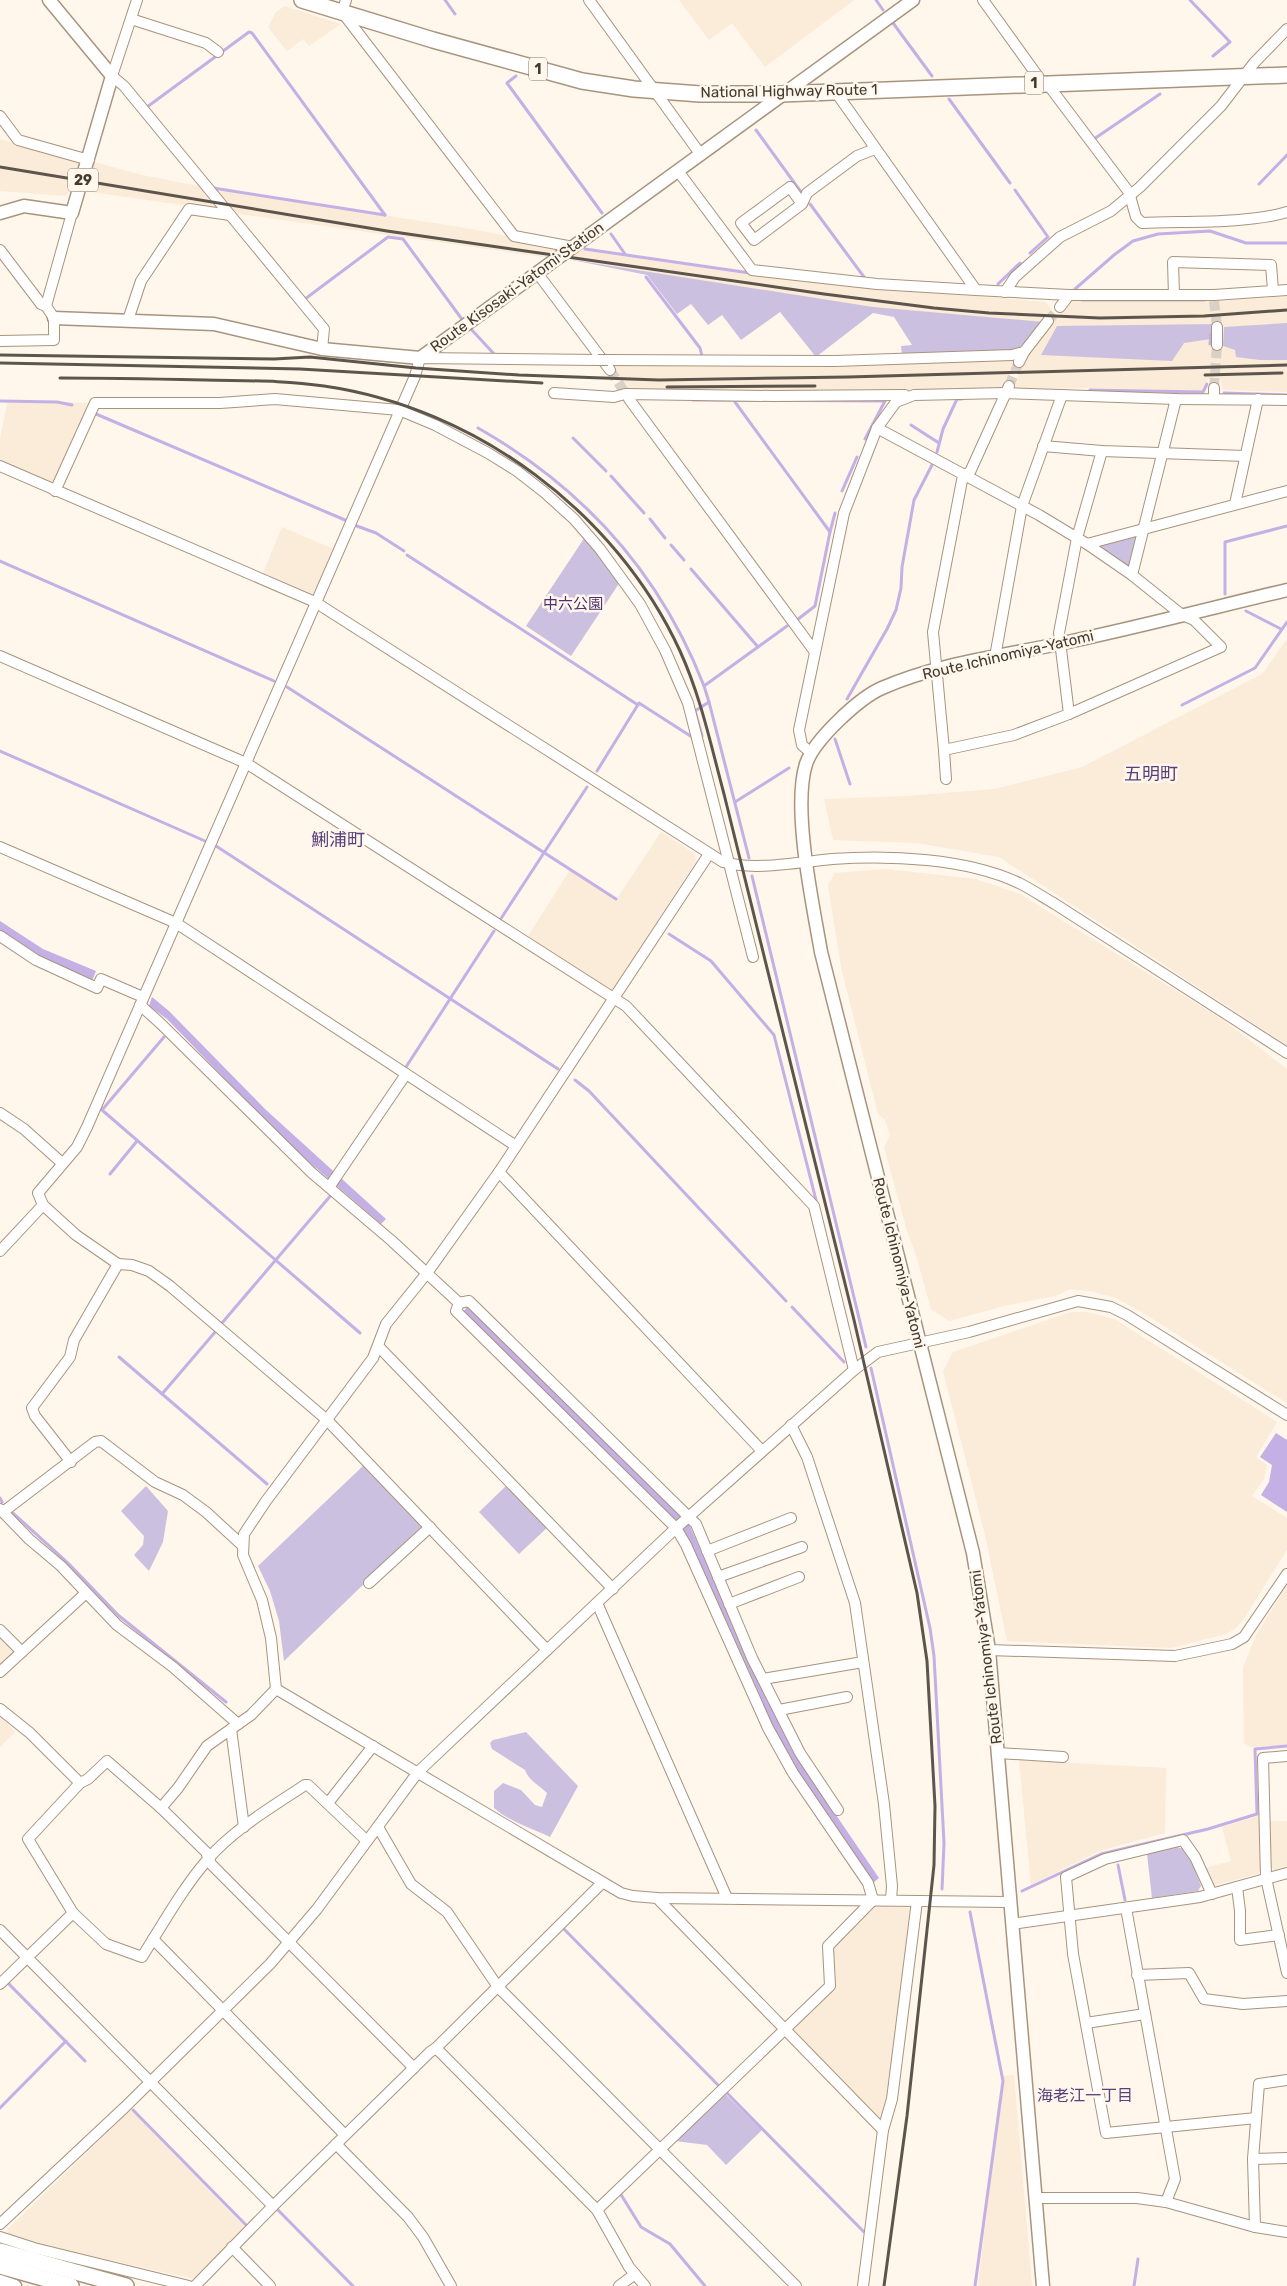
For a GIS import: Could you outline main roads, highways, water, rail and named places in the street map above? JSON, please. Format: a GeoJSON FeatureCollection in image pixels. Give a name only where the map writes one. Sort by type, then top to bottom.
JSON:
{"type":"FeatureCollection","features":[{"type":"Feature","properties":{"kind":"highway","name":"National Highway Route 1"},"geometry":{"type":"LineString","coordinates":[[302,0],[344,6],[582,81],[700,94],[781,94],[1044,82],[1287,75]]}},
{"type":"Feature","properties":{"kind":"highway"},"geometry":{"type":"LineString","coordinates":[[0,2251],[126,2286]]}},
{"type":"Feature","properties":{"kind":"highway"},"geometry":{"type":"LineString","coordinates":[[0,2266],[71,2286]]}},
{"type":"Feature","properties":{"kind":"main road","name":"29"},"geometry":{"type":"LineString","coordinates":[[0,213],[24,206],[72,213],[112,76],[50,0]]}},
{"type":"Feature","properties":{"kind":"main road","name":"Route Kisosaki-Yatomi Station"},"geometry":{"type":"LineString","coordinates":[[54,318],[214,324],[322,349],[420,358],[678,172],[781,94],[913,0]]}},
{"type":"Feature","properties":{"kind":"main road","name":"Route Ichinomiya-Yatomi"},"geometry":{"type":"LineString","coordinates":[[1043,2286],[989,1650],[973,1553],[821,952],[807,862],[802,803],[806,766],[811,752],[849,709],[881,688],[936,670],[1287,590]]}},
{"type":"Feature","properties":{"kind":"main road"},"geometry":{"type":"LineString","coordinates":[[0,2281],[15,2286]]}},
{"type":"Feature","properties":{"kind":"waterway"},"geometry":{"type":"LineString","coordinates":[[445,0],[455,14]]}},
{"type":"Feature","properties":{"kind":"waterway"},"geometry":{"type":"LineString","coordinates":[[876,0],[883,10]]}},
{"type":"Feature","properties":{"kind":"waterway"},"geometry":{"type":"LineString","coordinates":[[1190,0],[1230,42],[1213,56]]}},
{"type":"Feature","properties":{"kind":"waterway"},"geometry":{"type":"LineString","coordinates":[[893,23],[932,76]]}},
{"type":"Feature","properties":{"kind":"waterway"},"geometry":{"type":"LineString","coordinates":[[147,107],[249,32],[252,33],[385,215]]}},
{"type":"Feature","properties":{"kind":"waterway"},"geometry":{"type":"LineString","coordinates":[[516,76],[507,83],[602,213]]}},
{"type":"Feature","properties":{"kind":"waterway"},"geometry":{"type":"LineString","coordinates":[[1094,139],[1160,94]]}},
{"type":"Feature","properties":{"kind":"waterway"},"geometry":{"type":"LineString","coordinates":[[949,99],[1010,183]]}},
{"type":"Feature","properties":{"kind":"waterway"},"geometry":{"type":"LineString","coordinates":[[756,130],[801,192]]}},
{"type":"Feature","properties":{"kind":"waterway"},"geometry":{"type":"LineString","coordinates":[[1259,184],[1287,155]]}},
{"type":"Feature","properties":{"kind":"waterway"},"geometry":{"type":"LineString","coordinates":[[213,188],[385,215]]}},
{"type":"Feature","properties":{"kind":"waterway"},"geometry":{"type":"LineString","coordinates":[[1015,190],[1048,237],[1030,253]]}},
{"type":"Feature","properties":{"kind":"waterway"},"geometry":{"type":"LineString","coordinates":[[810,204],[864,277]]}},
{"type":"Feature","properties":{"kind":"waterway"},"geometry":{"type":"LineString","coordinates":[[1075,289],[1133,241],[1158,234],[1210,231],[1246,243],[1287,243]]}},
{"type":"Feature","properties":{"kind":"waterway"},"geometry":{"type":"LineString","coordinates":[[611,234],[625,254]]}},
{"type":"Feature","properties":{"kind":"waterway"},"geometry":{"type":"LineString","coordinates":[[305,299],[388,237],[403,239],[464,322]]}},
{"type":"Feature","properties":{"kind":"waterway"},"geometry":{"type":"LineString","coordinates":[[585,249],[750,273]]}},
{"type":"Feature","properties":{"kind":"waterway"},"geometry":{"type":"LineString","coordinates":[[998,284],[1020,263]]}},
{"type":"Feature","properties":{"kind":"waterway"},"geometry":{"type":"LineString","coordinates":[[646,277],[700,348],[702,356]]}},
{"type":"Feature","properties":{"kind":"waterway"},"geometry":{"type":"LineString","coordinates":[[1082,300],[1204,300]]}},
{"type":"Feature","properties":{"kind":"waterway"},"geometry":{"type":"LineString","coordinates":[[470,328],[496,356]]}},
{"type":"Feature","properties":{"kind":"waterway"},"geometry":{"type":"LineString","coordinates":[[1210,344],[1211,334]]}},
{"type":"Feature","properties":{"kind":"waterway"},"geometry":{"type":"LineString","coordinates":[[1090,390],[1203,392],[1207,384]]}},
{"type":"Feature","properties":{"kind":"waterway"},"geometry":{"type":"LineString","coordinates":[[1224,393],[1287,395]]}},
{"type":"Feature","properties":{"kind":"waterway"},"geometry":{"type":"LineString","coordinates":[[937,452],[943,429],[957,399],[962,399]]}},
{"type":"Feature","properties":{"kind":"waterway"},"geometry":{"type":"LineString","coordinates":[[693,400],[885,401],[865,439]]}},
{"type":"Feature","properties":{"kind":"waterway"},"geometry":{"type":"LineString","coordinates":[[0,401],[57,402],[72,405]]}},
{"type":"Feature","properties":{"kind":"waterway"},"geometry":{"type":"LineString","coordinates":[[735,402],[830,532]]}},
{"type":"Feature","properties":{"kind":"waterway"},"geometry":{"type":"LineString","coordinates":[[96,414],[345,520]]}},
{"type":"Feature","properties":{"kind":"waterway"},"geometry":{"type":"LineString","coordinates":[[911,425],[939,443]]}},
{"type":"Feature","properties":{"kind":"waterway"},"geometry":{"type":"LineString","coordinates":[[478,428],[516,451],[551,477],[584,506],[614,537],[641,570],[665,606],[686,645],[704,686]]}},
{"type":"Feature","properties":{"kind":"waterway"},"geometry":{"type":"LineString","coordinates":[[573,438],[606,471]]}},
{"type":"Feature","properties":{"kind":"waterway"},"geometry":{"type":"LineString","coordinates":[[842,491],[857,457]]}},
{"type":"Feature","properties":{"kind":"waterway"},"geometry":{"type":"LineString","coordinates":[[847,699],[896,610],[914,500],[932,465]]}},
{"type":"Feature","properties":{"kind":"waterway"},"geometry":{"type":"LineString","coordinates":[[611,476],[644,513]]}},
{"type":"Feature","properties":{"kind":"waterway"},"geometry":{"type":"LineString","coordinates":[[797,620],[815,606],[835,513]]}},
{"type":"Feature","properties":{"kind":"waterway"},"geometry":{"type":"LineString","coordinates":[[650,519],[665,538]]}},
{"type":"Feature","properties":{"kind":"waterway"},"geometry":{"type":"LineString","coordinates":[[354,525],[376,533],[404,551]]}},
{"type":"Feature","properties":{"kind":"waterway"},"geometry":{"type":"LineString","coordinates":[[1225,594],[1225,542],[1287,526]]}},
{"type":"Feature","properties":{"kind":"waterway"},"geometry":{"type":"LineString","coordinates":[[671,545],[684,560]]}},
{"type":"Feature","properties":{"kind":"waterway"},"geometry":{"type":"LineString","coordinates":[[407,555],[638,705]]}},
{"type":"Feature","properties":{"kind":"waterway"},"geometry":{"type":"LineString","coordinates":[[0,561],[274,681]]}},
{"type":"Feature","properties":{"kind":"waterway"},"geometry":{"type":"LineString","coordinates":[[691,569],[758,647]]}},
{"type":"Feature","properties":{"kind":"waterway"},"geometry":{"type":"LineString","coordinates":[[1246,611],[1281,629]]}},
{"type":"Feature","properties":{"kind":"waterway"},"geometry":{"type":"LineString","coordinates":[[1182,705],[1255,668],[1287,622]]}},
{"type":"Feature","properties":{"kind":"waterway"},"geometry":{"type":"LineString","coordinates":[[702,736],[695,711],[709,702],[704,686],[787,626]]}},
{"type":"Feature","properties":{"kind":"waterway"},"geometry":{"type":"LineString","coordinates":[[287,687],[616,899]]}},
{"type":"Feature","properties":{"kind":"waterway"},"geometry":{"type":"LineString","coordinates":[[709,702],[749,858]]}},
{"type":"Feature","properties":{"kind":"waterway"},"geometry":{"type":"LineString","coordinates":[[597,771],[639,703],[692,737]]}},
{"type":"Feature","properties":{"kind":"waterway"},"geometry":{"type":"LineString","coordinates":[[835,739],[850,784]]}},
{"type":"Feature","properties":{"kind":"waterway"},"geometry":{"type":"LineString","coordinates":[[0,751],[205,841]]}},
{"type":"Feature","properties":{"kind":"waterway"},"geometry":{"type":"LineString","coordinates":[[735,802],[789,768]]}},
{"type":"Feature","properties":{"kind":"waterway"},"geometry":{"type":"LineString","coordinates":[[500,920],[587,787]]}},
{"type":"Feature","properties":{"kind":"waterway"},"geometry":{"type":"LineString","coordinates":[[216,846],[558,1069]]}},
{"type":"Feature","properties":{"kind":"waterway"},"geometry":{"type":"LineString","coordinates":[[752,876],[866,1347]]}},
{"type":"Feature","properties":{"kind":"waterway"},"geometry":{"type":"LineString","coordinates":[[406,1067],[494,931]]}},
{"type":"Feature","properties":{"kind":"waterway"},"geometry":{"type":"LineString","coordinates":[[669,934],[711,961],[774,1035],[816,1200]]}},
{"type":"Feature","properties":{"kind":"waterway"},"geometry":{"type":"LineString","coordinates":[[164,1037],[102,1110],[360,1333]]}},
{"type":"Feature","properties":{"kind":"waterway"},"geometry":{"type":"LineString","coordinates":[[575,1080],[589,1091],[786,1301]]}},
{"type":"Feature","properties":{"kind":"waterway"},"geometry":{"type":"LineString","coordinates":[[110,1174],[137,1141]]}},
{"type":"Feature","properties":{"kind":"waterway"},"geometry":{"type":"LineString","coordinates":[[222,1323],[332,1194]]}},
{"type":"Feature","properties":{"kind":"waterway"},"geometry":{"type":"LineString","coordinates":[[792,1307],[844,1362]]}},
{"type":"Feature","properties":{"kind":"waterway"},"geometry":{"type":"LineString","coordinates":[[162,1394],[216,1331]]}},
{"type":"Feature","properties":{"kind":"waterway"},"geometry":{"type":"LineString","coordinates":[[119,1357],[267,1484]]}},
{"type":"Feature","properties":{"kind":"waterway"},"geometry":{"type":"LineString","coordinates":[[871,1368],[930,1628],[934,1656],[944,1843],[942,1889]]}},
{"type":"Feature","properties":{"kind":"waterway"},"geometry":{"type":"LineString","coordinates":[[0,1498],[2,1502]]}},
{"type":"Feature","properties":{"kind":"waterway"},"geometry":{"type":"LineString","coordinates":[[13,1513],[68,1563],[118,1615],[226,1702]]}},
{"type":"Feature","properties":{"kind":"waterway"},"geometry":{"type":"LineString","coordinates":[[1022,1891],[1101,1854],[1208,1829],[1257,1814],[1255,1749],[1287,1746]]}},
{"type":"Feature","properties":{"kind":"waterway"},"geometry":{"type":"LineString","coordinates":[[1118,1865],[1125,1900]]}},
{"type":"Feature","properties":{"kind":"waterway"},"geometry":{"type":"LineString","coordinates":[[970,1912],[1003,2081],[975,2286]]}},
{"type":"Feature","properties":{"kind":"waterway"},"geometry":{"type":"LineString","coordinates":[[563,1928],[719,2086]]}},
{"type":"Feature","properties":{"kind":"waterway"},"geometry":{"type":"LineString","coordinates":[[7,1982],[85,2061]]}},
{"type":"Feature","properties":{"kind":"waterway"},"geometry":{"type":"LineString","coordinates":[[0,2108],[66,2041]]}},
{"type":"Feature","properties":{"kind":"waterway"},"geometry":{"type":"LineString","coordinates":[[726,2092],[864,2232]]}},
{"type":"Feature","properties":{"kind":"waterway"},"geometry":{"type":"LineString","coordinates":[[133,2110],[247,2226]]}},
{"type":"Feature","properties":{"kind":"waterway"},"geometry":{"type":"LineString","coordinates":[[620,2193],[641,2227],[670,2244],[705,2286]]}},
{"type":"Feature","properties":{"kind":"waterway"},"geometry":{"type":"LineString","coordinates":[[277,2209],[353,2286]]}},
{"type":"Feature","properties":{"kind":"waterway"},"geometry":{"type":"LineString","coordinates":[[1134,2286],[1138,2259]]}},
{"type":"Feature","properties":{"kind":"tunnel"},"geometry":{"type":"LineString","coordinates":[[1214,301],[1217,327]]}},
{"type":"Feature","properties":{"kind":"tunnel"},"geometry":{"type":"LineString","coordinates":[[1048,321],[1060,307]]}},
{"type":"Feature","properties":{"kind":"tunnel"},"geometry":{"type":"LineString","coordinates":[[1214,388],[1217,345]]}},
{"type":"Feature","properties":{"kind":"tunnel"},"geometry":{"type":"LineString","coordinates":[[1009,386],[1019,362]]}},
{"type":"Feature","properties":{"kind":"tunnel"},"geometry":{"type":"LineString","coordinates":[[610,370],[629,399]]}},
{"type":"Feature","properties":{"kind":"railway"},"geometry":{"type":"LineString","coordinates":[[0,167],[387,231],[934,308],[989,313],[1100,318],[1204,316],[1287,310]]}},
{"type":"Feature","properties":{"kind":"railway"},"geometry":{"type":"LineString","coordinates":[[0,355],[274,359],[310,357],[416,368],[519,375],[659,380],[848,377],[1287,365]]}},
{"type":"Feature","properties":{"kind":"railway"},"geometry":{"type":"LineString","coordinates":[[0,363],[300,369],[542,383]]}},
{"type":"Feature","properties":{"kind":"railway"},"geometry":{"type":"LineString","coordinates":[[1205,375],[1282,373]]}},
{"type":"Feature","properties":{"kind":"railway"},"geometry":{"type":"LineString","coordinates":[[60,378],[250,381],[309,384],[380,398],[435,417],[487,443],[535,475],[579,512],[619,554],[653,601],[680,651],[694,686],[710,740],[854,1320],[917,1593],[927,1661],[935,1806],[934,1865],[907,2116],[884,2286]]}},
{"type":"Feature","properties":{"kind":"railway"},"geometry":{"type":"LineString","coordinates":[[667,387],[815,386]]}},
{"type":"Feature","properties":{"kind":"district","name":"五明町"},"geometry":{"type":"Point","coordinates":[1151,774]}},
{"type":"Feature","properties":{"kind":"district","name":"鯏浦町"},"geometry":{"type":"Point","coordinates":[338,840]}},
{"type":"Feature","properties":{"kind":"district","name":"海老江一丁目"},"geometry":{"type":"Point","coordinates":[1085,2095]}},
{"type":"Feature","properties":{"kind":"park label","name":"中六公園"},"geometry":{"type":"Point","coordinates":[573,604]}}]}
